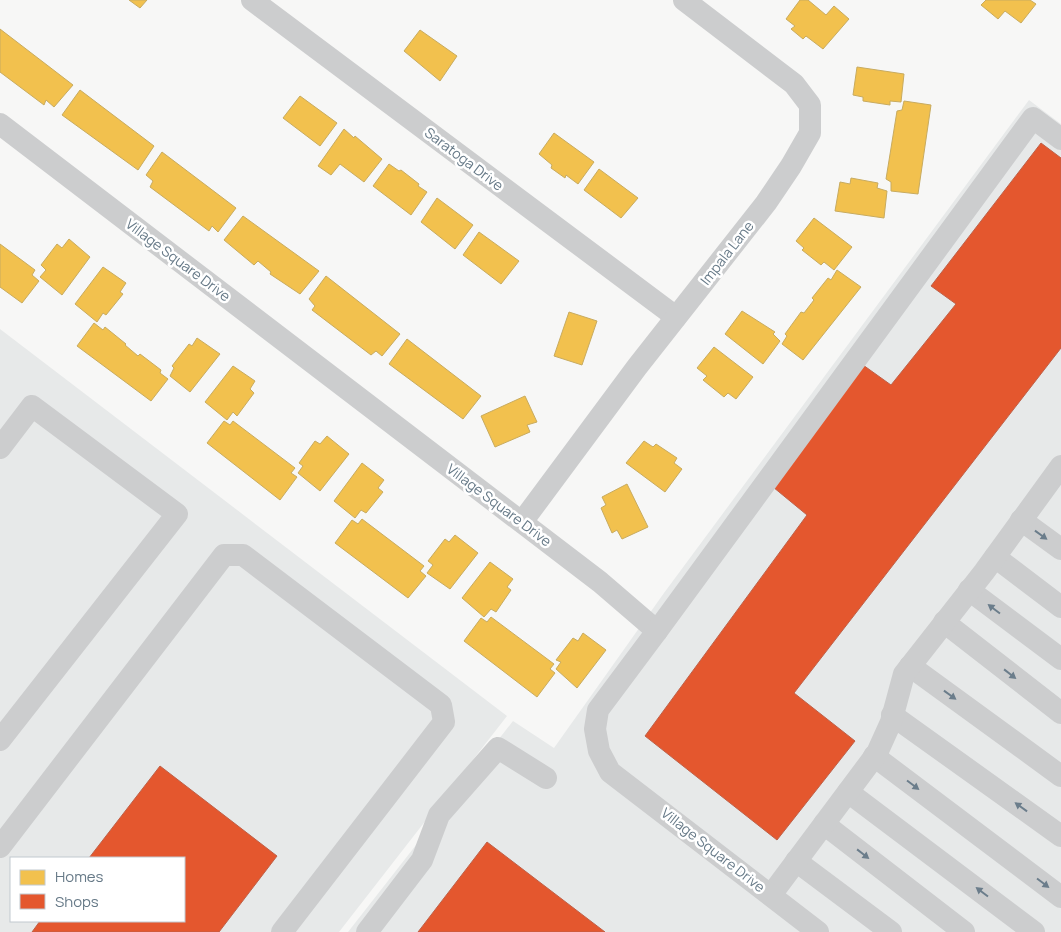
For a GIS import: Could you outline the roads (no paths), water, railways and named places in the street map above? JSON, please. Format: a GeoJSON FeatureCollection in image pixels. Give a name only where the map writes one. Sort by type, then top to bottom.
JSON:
{"type":"FeatureCollection","features":[{"type":"Feature","properties":{"kind":"street","name":"Saratoga Drive"},"geometry":{"type":"LineString","coordinates":[[252,0],[676,317]]}},
{"type":"Feature","properties":{"kind":"street","name":"Impala Lane"},"geometry":{"type":"LineString","coordinates":[[522,522],[676,317],[766,203],[810,133],[810,105],[794,84],[684,0]]}},
{"type":"Feature","properties":{"kind":"street"},"geometry":{"type":"LineString","coordinates":[[657,631],[1033,118],[1061,140]]}},
{"type":"Feature","properties":{"kind":"street","name":"Village Square Drive"},"geometry":{"type":"LineString","coordinates":[[0,124],[600,582],[657,631],[598,710],[595,729],[599,751],[610,772],[818,932]]}},
{"type":"Feature","properties":{"kind":"street"},"geometry":{"type":"LineString","coordinates":[[0,448],[32,406],[177,514],[0,740]]}},
{"type":"Feature","properties":{"kind":"street"},"geometry":{"type":"LineString","coordinates":[[771,895],[874,756],[892,715],[901,681],[910,666],[1021,520],[1054,491],[1061,466]]}},
{"type":"Feature","properties":{"kind":"street"},"geometry":{"type":"LineString","coordinates":[[1021,520],[1061,550]]}},
{"type":"Feature","properties":{"kind":"street"},"geometry":{"type":"LineString","coordinates":[[0,847],[224,555],[243,555],[441,705],[444,722],[282,932]]}},
{"type":"Feature","properties":{"kind":"street"},"geometry":{"type":"LineString","coordinates":[[995,556],[1061,607]]}},
{"type":"Feature","properties":{"kind":"street"},"geometry":{"type":"LineString","coordinates":[[969,590],[1061,659]]}},
{"type":"Feature","properties":{"kind":"street"},"geometry":{"type":"LineString","coordinates":[[944,622],[1061,714]]}},
{"type":"Feature","properties":{"kind":"street"},"geometry":{"type":"LineString","coordinates":[[910,666],[1061,776]]}},
{"type":"Feature","properties":{"kind":"street"},"geometry":{"type":"LineString","coordinates":[[892,715],[1061,836]]}},
{"type":"Feature","properties":{"kind":"street"},"geometry":{"type":"LineString","coordinates":[[366,932],[422,860],[438,815],[498,748],[546,778]]}},
{"type":"Feature","properties":{"kind":"street"},"geometry":{"type":"LineString","coordinates":[[874,756],[1061,897]]}},
{"type":"Feature","properties":{"kind":"street"},"geometry":{"type":"LineString","coordinates":[[848,792],[1034,932]]}},
{"type":"Feature","properties":{"kind":"street"},"geometry":{"type":"LineString","coordinates":[[824,824],[964,932]]}},
{"type":"Feature","properties":{"kind":"street"},"geometry":{"type":"LineString","coordinates":[[796,861],[892,932]]}}]}
